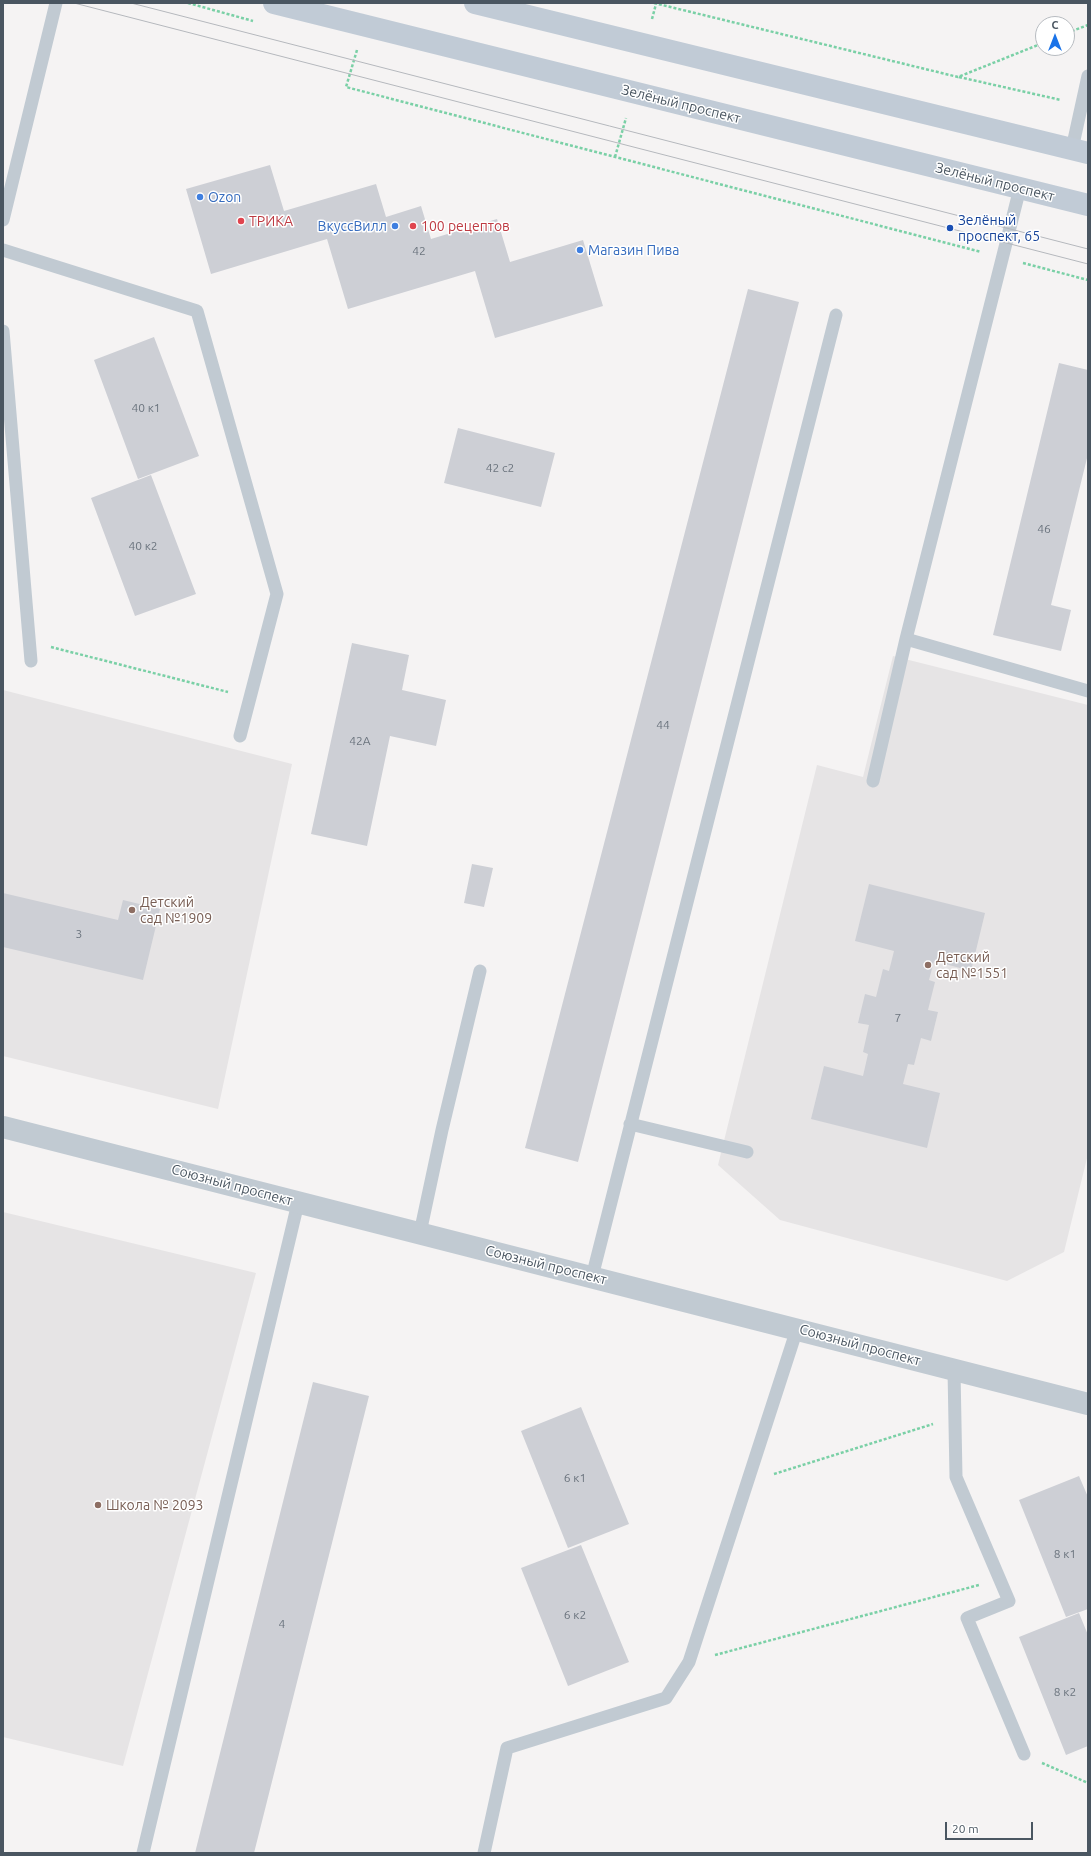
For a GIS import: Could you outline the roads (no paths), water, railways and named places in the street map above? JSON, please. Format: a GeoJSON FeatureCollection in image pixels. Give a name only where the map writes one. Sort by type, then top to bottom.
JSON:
{"type":"FeatureCollection","features":[{"type":"Feature","properties":{"kind":"main road","name":"Зелёный проспект"},"geometry":{"type":"LineString","coordinates":[[274,3],[1088,205]]}},
{"type":"Feature","properties":{"kind":"main road"},"geometry":{"type":"LineString","coordinates":[[475,3],[1080,151]]}},
{"type":"Feature","properties":{"kind":"street","name":"Союзный проспект"},"geometry":{"type":"LineString","coordinates":[[3,1127],[1088,1404]]}},
{"type":"Feature","properties":{"kind":"lane"},"geometry":{"type":"LineString","coordinates":[[3,220],[56,3]]}},
{"type":"Feature","properties":{"kind":"lane"},"geometry":{"type":"LineString","coordinates":[[1080,151],[1082,104],[1088,76]]}},
{"type":"Feature","properties":{"kind":"lane"},"geometry":{"type":"LineString","coordinates":[[873,781],[906,639],[1020,188]]}},
{"type":"Feature","properties":{"kind":"lane"},"geometry":{"type":"LineString","coordinates":[[3,250],[197,311],[277,594],[240,736]]}},
{"type":"Feature","properties":{"kind":"lane"},"geometry":{"type":"LineString","coordinates":[[592,1277],[836,315]]}},
{"type":"Feature","properties":{"kind":"lane"},"geometry":{"type":"LineString","coordinates":[[3,331],[30,661]]}},
{"type":"Feature","properties":{"kind":"lane"},"geometry":{"type":"LineString","coordinates":[[906,639],[1088,691]]}},
{"type":"Feature","properties":{"kind":"lane"},"geometry":{"type":"LineString","coordinates":[[420,1233],[431,1188],[442,1130],[480,971]]}},
{"type":"Feature","properties":{"kind":"lane"},"geometry":{"type":"LineString","coordinates":[[630,1124],[747,1152]]}},
{"type":"Feature","properties":{"kind":"lane"},"geometry":{"type":"LineString","coordinates":[[143,1853],[298,1203]]}},
{"type":"Feature","properties":{"kind":"lane"},"geometry":{"type":"LineString","coordinates":[[484,1853],[507,1748],[666,1698],[688,1662],[797,1329]]}},
{"type":"Feature","properties":{"kind":"lane"},"geometry":{"type":"LineString","coordinates":[[954,1370],[956,1476],[1009,1601],[967,1618],[1024,1754]]}},
{"type":"Feature","properties":{"kind":"tram line"},"geometry":{"type":"LineString","coordinates":[[74,3],[1088,264]]}},
{"type":"Feature","properties":{"kind":"tram line"},"geometry":{"type":"LineString","coordinates":[[131,3],[1088,249]]}},
{"type":"Feature","properties":{"kind":"place","name":"Ozon"},"geometry":{"type":"Point","coordinates":[200,197]}},
{"type":"Feature","properties":{"kind":"place","name":"ТРИКА"},"geometry":{"type":"Point","coordinates":[241,221]}},
{"type":"Feature","properties":{"kind":"place","name":"ВкуссВилл"},"geometry":{"type":"Point","coordinates":[395,226]}},
{"type":"Feature","properties":{"kind":"place","name":"100 рецептов"},"geometry":{"type":"Point","coordinates":[413,226]}},
{"type":"Feature","properties":{"kind":"place","name":"Зелёный проспект, 65"},"geometry":{"type":"Point","coordinates":[950,228]}},
{"type":"Feature","properties":{"kind":"place","name":"Магазин Пива"},"geometry":{"type":"Point","coordinates":[580,250]}},
{"type":"Feature","properties":{"kind":"place","name":"Детский сад №1909"},"geometry":{"type":"Point","coordinates":[132,910]}},
{"type":"Feature","properties":{"kind":"place","name":"Детский сад №1551"},"geometry":{"type":"Point","coordinates":[928,965]}},
{"type":"Feature","properties":{"kind":"place","name":"Школа № 2093"},"geometry":{"type":"Point","coordinates":[98,1505]}}]}
